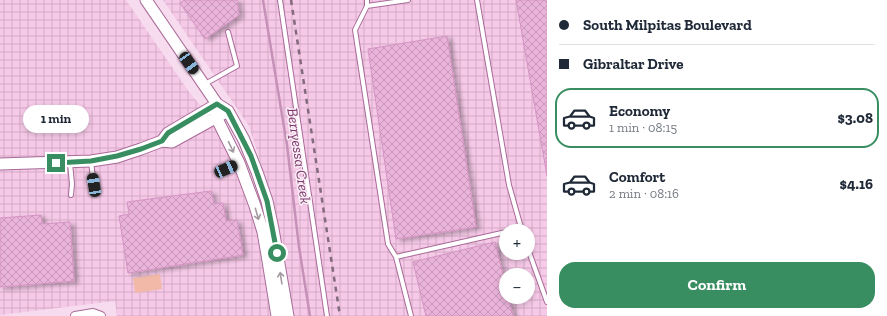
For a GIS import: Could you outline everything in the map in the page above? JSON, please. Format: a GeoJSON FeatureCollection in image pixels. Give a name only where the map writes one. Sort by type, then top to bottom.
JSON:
{"type":"FeatureCollection","features":[{"type":"Feature","properties":{"kind":"main road"},"geometry":{"type":"LineString","coordinates":[[150,1],[217,104],[228,111],[251,156],[267,201],[288,316]]}},
{"type":"Feature","properties":{"kind":"main road"},"geometry":{"type":"LineString","coordinates":[[217,104],[216,117],[239,163],[263,232],[276,316]]}},
{"type":"Feature","properties":{"kind":"main road"},"geometry":{"type":"LineString","coordinates":[[162,141],[168,133],[217,104]]}},
{"type":"Feature","properties":{"kind":"main road"},"geometry":{"type":"LineString","coordinates":[[0,164],[70,163],[117,156],[162,141],[172,142],[228,111]]}},
{"type":"Feature","properties":{"kind":"street"},"geometry":{"type":"LineString","coordinates":[[74,316],[93,314],[101,316]]}},
{"type":"Feature","properties":{"kind":"lane"},"geometry":{"type":"LineString","coordinates":[[280,0],[327,316]]}},
{"type":"Feature","properties":{"kind":"lane"},"geometry":{"type":"LineString","coordinates":[[367,0],[368,6],[355,30],[388,244],[396,257],[411,316]]}},
{"type":"Feature","properties":{"kind":"lane"},"geometry":{"type":"LineString","coordinates":[[368,6],[408,0]]}},
{"type":"Feature","properties":{"kind":"lane"},"geometry":{"type":"LineString","coordinates":[[477,0],[509,185],[519,224]]}},
{"type":"Feature","properties":{"kind":"lane"},"geometry":{"type":"LineString","coordinates":[[204,84],[236,66],[228,32]]}},
{"type":"Feature","properties":{"kind":"lane"},"geometry":{"type":"LineString","coordinates":[[91,161],[94,185]]}},
{"type":"Feature","properties":{"kind":"lane"},"geometry":{"type":"LineString","coordinates":[[70,163],[71,195]]}},
{"type":"Feature","properties":{"kind":"lane"},"geometry":{"type":"LineString","coordinates":[[226,169],[239,163]]}},
{"type":"Feature","properties":{"kind":"lane"},"geometry":{"type":"LineString","coordinates":[[396,257],[499,234]]}},
{"type":"Feature","properties":{"kind":"lane"},"geometry":{"type":"LineString","coordinates":[[532,260],[547,302]]}},
{"type":"Feature","properties":{"kind":"shaded area"},"geometry":{"type":"Polygon","coordinates":[[[0,0],[126,0],[189,92],[235,145],[269,275],[272,316],[117,316],[115,301],[0,315],[0,0]]]}},
{"type":"Feature","properties":{"kind":"shaded area"},"geometry":{"type":"Polygon","coordinates":[[[163,0],[547,0],[547,316],[294,316],[275,208],[249,126],[163,0]]]}},
{"type":"Feature","properties":{"kind":"shaded area"},"geometry":{"type":"Polygon","coordinates":[[[160,274],[162,289],[135,293],[133,278],[160,274]]]}},
{"type":"Feature","properties":{"kind":"building"},"geometry":{"type":"Polygon","coordinates":[[[184,0],[237,0],[239,15],[205,39],[180,3],[184,0]]]}},
{"type":"Feature","properties":{"kind":"building"},"geometry":{"type":"Polygon","coordinates":[[[516,0],[547,0],[547,176],[516,0]]]}},
{"type":"Feature","properties":{"kind":"building"},"geometry":{"type":"Polygon","coordinates":[[[447,36],[476,227],[396,239],[368,49],[447,36]]]}},
{"type":"Feature","properties":{"kind":"building"},"geometry":{"type":"Polygon","coordinates":[[[211,191],[214,204],[223,203],[226,221],[237,220],[243,255],[128,273],[119,216],[129,214],[127,202],[211,191]]]}},
{"type":"Feature","properties":{"kind":"building"},"geometry":{"type":"Polygon","coordinates":[[[41,215],[42,224],[70,222],[74,281],[0,287],[0,218],[41,215]]]}},
{"type":"Feature","properties":{"kind":"building"},"geometry":{"type":"Polygon","coordinates":[[[495,242],[501,268],[499,268],[499,304],[510,304],[513,316],[426,316],[413,262],[495,242]]]}},
{"type":"Feature","properties":{"kind":"waterway","name":"Berryessa Creek"},"geometry":{"type":"LineString","coordinates":[[263,0],[287,145],[299,247],[310,316]]}},
{"type":"Feature","properties":{"kind":"railway"},"geometry":{"type":"LineString","coordinates":[[291,0],[340,316]]}},
{"type":"Feature","properties":{"kind":"route"},"geometry":{"type":"LineString","coordinates":[[56,163],[91,161],[117,156],[141,149],[162,141],[168,133],[217,104],[228,111],[251,156],[267,201],[277,253]]}}]}
